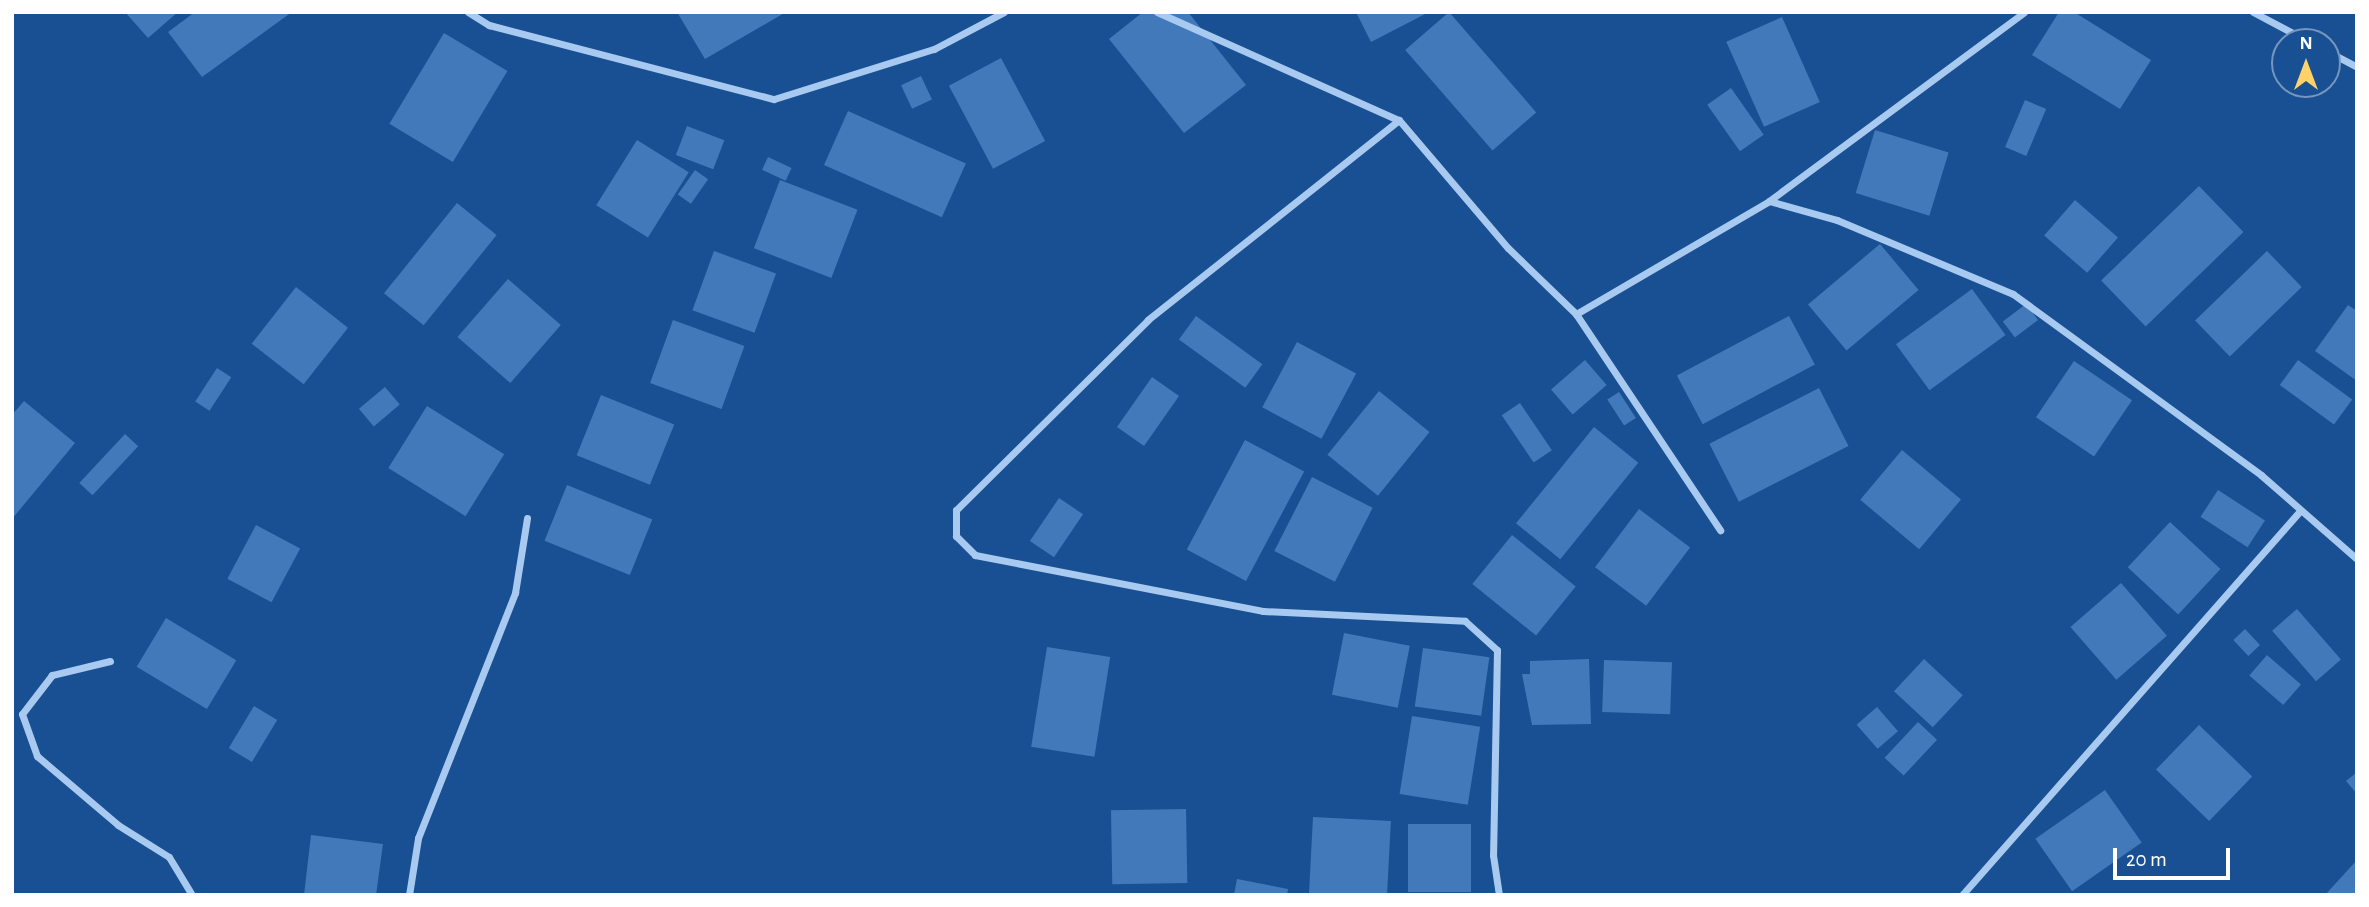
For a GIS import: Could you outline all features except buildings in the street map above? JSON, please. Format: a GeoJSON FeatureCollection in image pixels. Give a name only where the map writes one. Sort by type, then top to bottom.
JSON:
{"type":"FeatureCollection","features":[{"type":"Feature","properties":{"kind":"street"},"geometry":{"type":"LineString","coordinates":[[468,12],[489,25],[774,99],[934,49],[1004,12]]}},
{"type":"Feature","properties":{"kind":"street"},"geometry":{"type":"LineString","coordinates":[[1157,12],[1399,120],[1507,248],[1576,314],[1720,530]]}},
{"type":"Feature","properties":{"kind":"street"},"geometry":{"type":"LineString","coordinates":[[1576,314],[1769,201],[2024,12]]}},
{"type":"Feature","properties":{"kind":"street"},"geometry":{"type":"LineString","coordinates":[[2253,12],[2283,28]]}},
{"type":"Feature","properties":{"kind":"street"},"geometry":{"type":"LineString","coordinates":[[2341,58],[2357,67]]}},
{"type":"Feature","properties":{"kind":"street"},"geometry":{"type":"LineString","coordinates":[[1399,120],[1148,320],[956,510],[956,536],[975,555],[1263,611],[1465,621],[1497,650],[1493,855],[1499,895]]}},
{"type":"Feature","properties":{"kind":"street"},"geometry":{"type":"LineString","coordinates":[[1769,201],[1837,220],[2012,294],[2300,511],[2357,559]]}},
{"type":"Feature","properties":{"kind":"street"},"geometry":{"type":"LineString","coordinates":[[1962,895],[2300,511]]}},
{"type":"Feature","properties":{"kind":"street"},"geometry":{"type":"LineString","coordinates":[[409,895],[418,838],[515,593],[527,518]]}},
{"type":"Feature","properties":{"kind":"street"},"geometry":{"type":"LineString","coordinates":[[110,661],[52,675],[22,714],[37,756],[118,825],[169,857],[192,895]]}}]}
